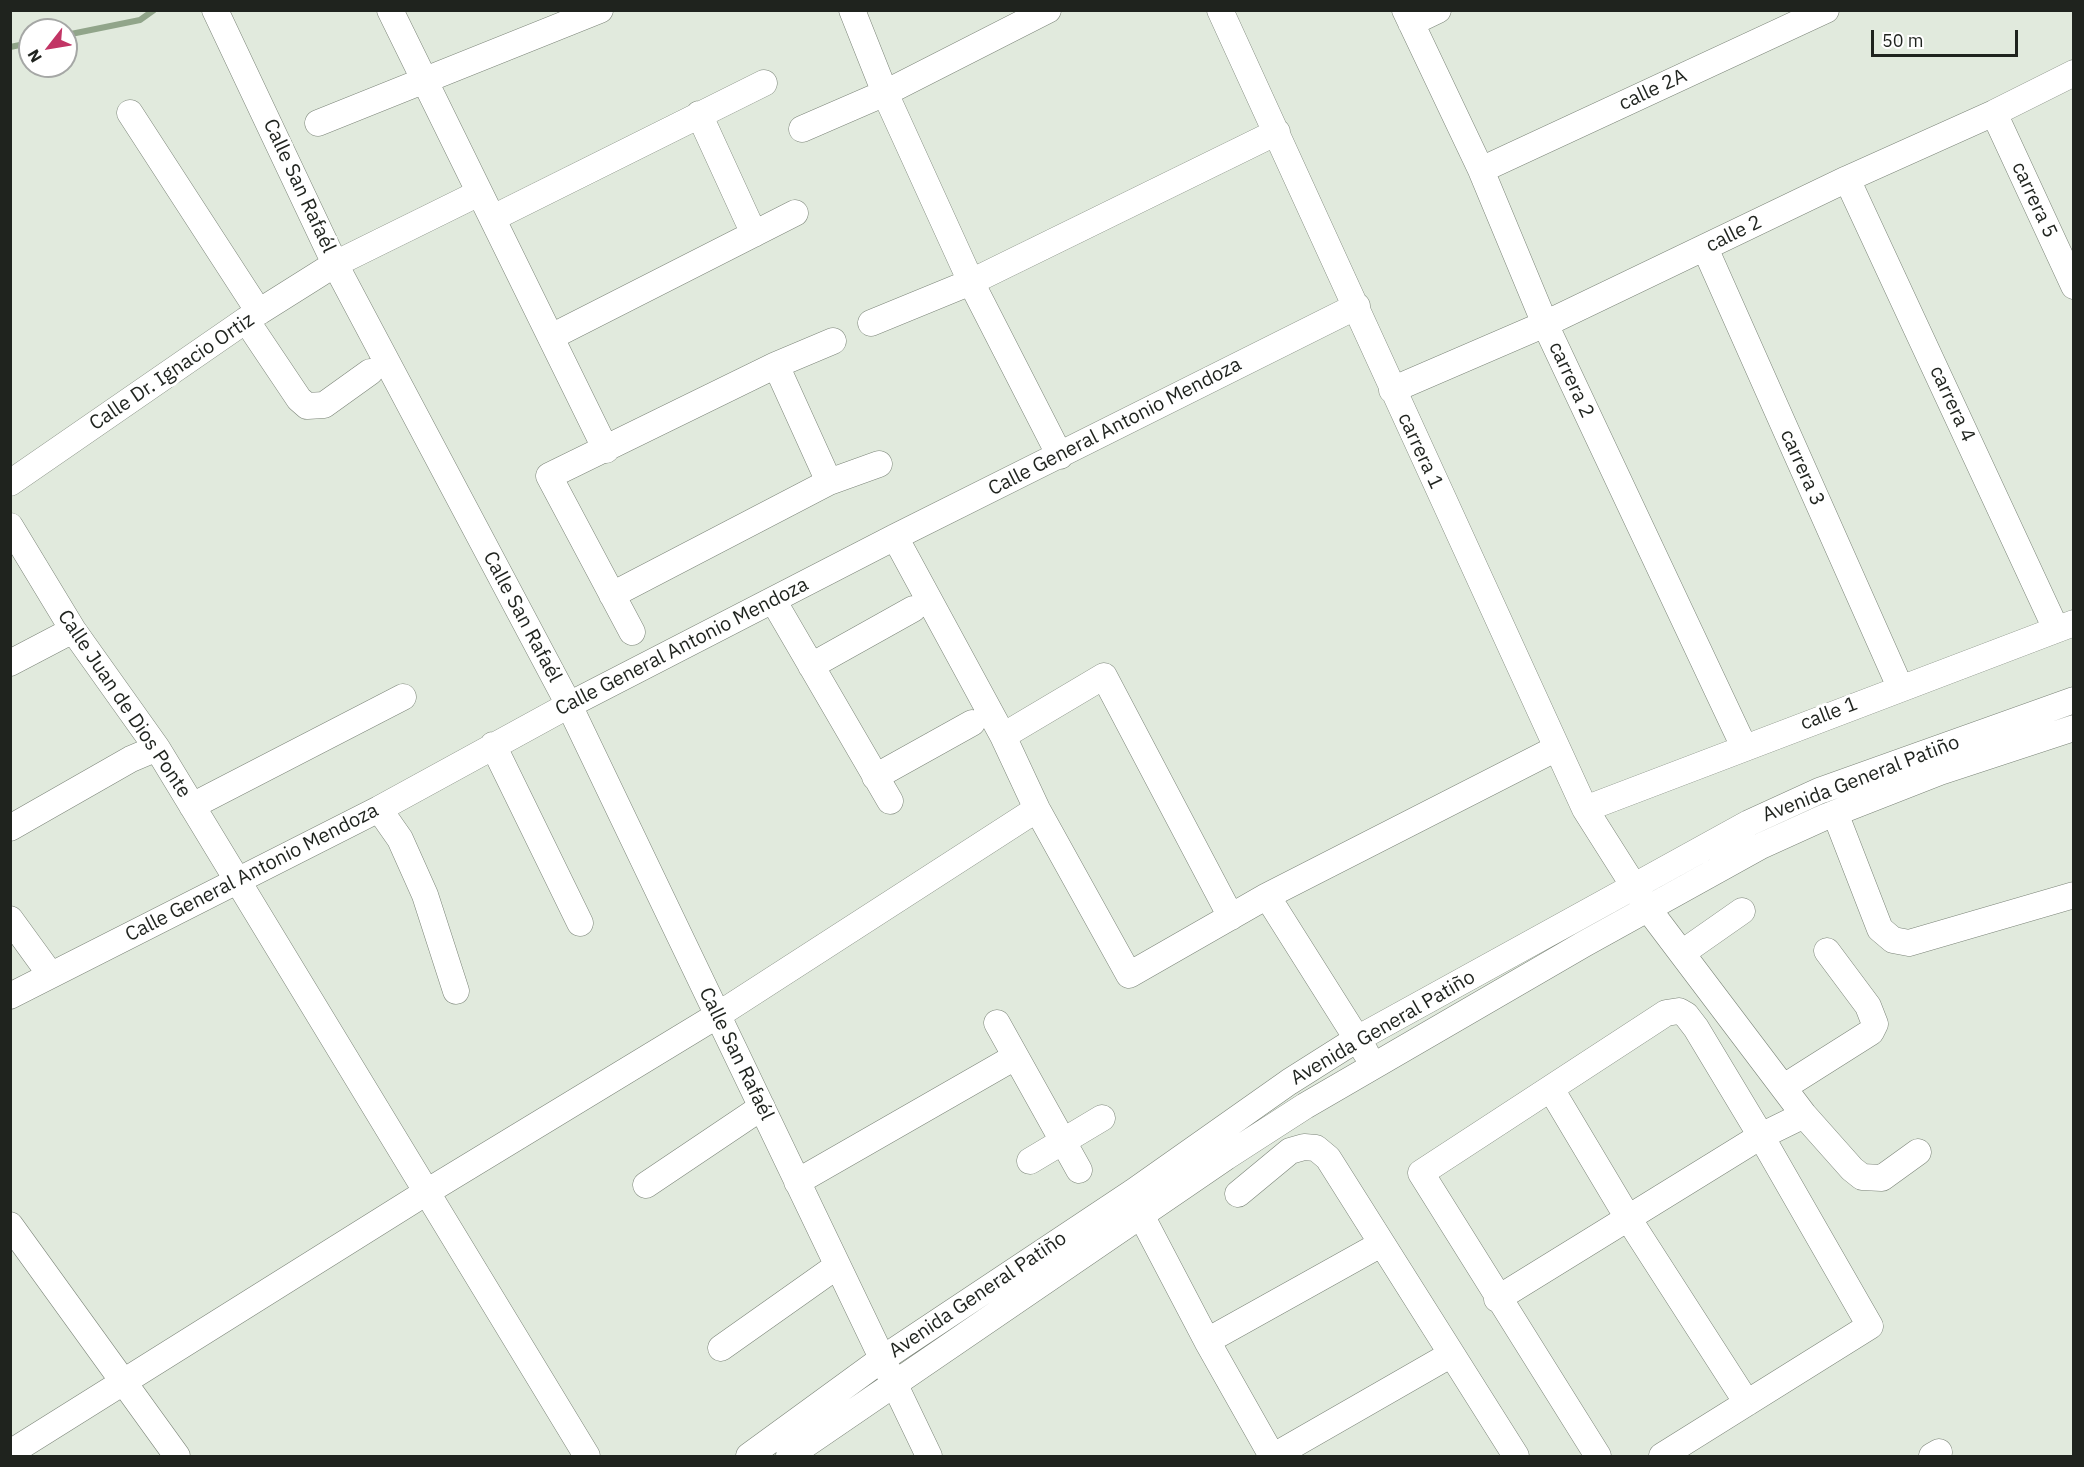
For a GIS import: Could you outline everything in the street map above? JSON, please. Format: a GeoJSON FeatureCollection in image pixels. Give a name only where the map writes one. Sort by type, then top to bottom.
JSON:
{"type":"FeatureCollection","features":[{"type":"Feature","properties":{"kind":"street","name":"Calle San Rafaél"},"geometry":{"type":"LineString","coordinates":[[216,10],[335,264],[569,705],[929,1456]]}},
{"type":"Feature","properties":{"kind":"street"},"geometry":{"type":"LineString","coordinates":[[390,10],[606,450]]}},
{"type":"Feature","properties":{"kind":"street"},"geometry":{"type":"LineString","coordinates":[[318,123],[600,10]]}},
{"type":"Feature","properties":{"kind":"street"},"geometry":{"type":"LineString","coordinates":[[852,10],[885,93],[971,282],[1060,456]]}},
{"type":"Feature","properties":{"kind":"street"},"geometry":{"type":"LineString","coordinates":[[802,129],[885,93],[1048,10]]}},
{"type":"Feature","properties":{"kind":"street","name":"carrera 1"},"geometry":{"type":"LineString","coordinates":[[1221,10],[1357,306],[1392,390],[1585,809],[1649,910],[1804,1115],[1862,1177],[1882,1178],[1918,1152]]}},
{"type":"Feature","properties":{"kind":"street"},"geometry":{"type":"LineString","coordinates":[[1408,17],[1438,10]]}},
{"type":"Feature","properties":{"kind":"street","name":"calle 2A"},"geometry":{"type":"LineString","coordinates":[[1481,170],[1826,10]]}},
{"type":"Feature","properties":{"kind":"street","name":"carrera 2"},"geometry":{"type":"LineString","coordinates":[[1408,17],[1481,170],[1545,324],[1744,747]]}},
{"type":"Feature","properties":{"kind":"street","name":"calle 2"},"geometry":{"type":"LineString","coordinates":[[1392,390],[1545,324],[1847,179],[1994,114],[2073,73]]}},
{"type":"Feature","properties":{"kind":"street"},"geometry":{"type":"LineString","coordinates":[[493,218],[764,83]]}},
{"type":"Feature","properties":{"kind":"street"},"geometry":{"type":"LineString","coordinates":[[130,113],[253,316],[299,399],[307,406],[324,405],[370,372]]}},
{"type":"Feature","properties":{"kind":"street"},"geometry":{"type":"LineString","coordinates":[[699,114],[754,234]]}},
{"type":"Feature","properties":{"kind":"street","name":"carrera 5"},"geometry":{"type":"LineString","coordinates":[[1994,114],[2073,286]]}},
{"type":"Feature","properties":{"kind":"street"},"geometry":{"type":"LineString","coordinates":[[871,323],[971,282],[1277,132]]}},
{"type":"Feature","properties":{"kind":"street","name":"carrera 4"},"geometry":{"type":"LineString","coordinates":[[1847,179],[2065,626]]}},
{"type":"Feature","properties":{"kind":"street","name":"Calle Dr. Ignacio Ortiz"},"geometry":{"type":"LineString","coordinates":[[10,483],[253,316],[335,264],[479,193]]}},
{"type":"Feature","properties":{"kind":"street"},"geometry":{"type":"LineString","coordinates":[[551,336],[795,213]]}},
{"type":"Feature","properties":{"kind":"street","name":"carrera 3"},"geometry":{"type":"LineString","coordinates":[[1705,248],[1900,687]]}},
{"type":"Feature","properties":{"kind":"street","name":"Calle General Antonio Mendoza"},"geometry":{"type":"LineString","coordinates":[[10,996],[379,809],[493,745],[772,600],[1357,306]]}},
{"type":"Feature","properties":{"kind":"street"},"geometry":{"type":"LineString","coordinates":[[632,632],[549,476],[776,365],[833,341]]}},
{"type":"Feature","properties":{"kind":"street"},"geometry":{"type":"LineString","coordinates":[[776,365],[829,482]]}},
{"type":"Feature","properties":{"kind":"street"},"geometry":{"type":"LineString","coordinates":[[612,595],[829,482],[879,464]]}},
{"type":"Feature","properties":{"kind":"street","name":"Calle Juan de Dios Ponte"},"geometry":{"type":"LineString","coordinates":[[10,526],[74,630],[157,748],[236,882],[587,1456]]}},
{"type":"Feature","properties":{"kind":"street"},"geometry":{"type":"LineString","coordinates":[[895,537],[1003,736],[1037,808],[1129,975],[1267,896],[1557,748]]}},
{"type":"Feature","properties":{"kind":"street"},"geometry":{"type":"LineString","coordinates":[[772,600],[890,801]]}},
{"type":"Feature","properties":{"kind":"street"},"geometry":{"type":"LineString","coordinates":[[811,666],[913,609]]}},
{"type":"Feature","properties":{"kind":"street","name":"calle 1"},"geometry":{"type":"LineString","coordinates":[[1585,809],[2065,626]]}},
{"type":"Feature","properties":{"kind":"street"},"geometry":{"type":"LineString","coordinates":[[10,663],[74,630]]}},
{"type":"Feature","properties":{"kind":"street"},"geometry":{"type":"LineString","coordinates":[[1003,736],[1104,676],[1231,917]]}},
{"type":"Feature","properties":{"kind":"street"},"geometry":{"type":"LineString","coordinates":[[192,806],[403,697]]}},
{"type":"Feature","properties":{"kind":"street","name":"Avenida General Patiño"},"geometry":{"type":"LineString","coordinates":[[749,1456],[882,1359],[1132,1192],[1289,1082],[1357,1039],[1633,884],[1749,823],[1819,791],[2073,700]]}},
{"type":"Feature","properties":{"kind":"street"},"geometry":{"type":"LineString","coordinates":[[875,777],[972,723]]}},
{"type":"Feature","properties":{"kind":"street","name":"Avenida General Patiño"},"geometry":{"type":"LineString","coordinates":[[789,1456],[1141,1215],[1305,1106],[1376,1067],[1584,944],[1761,846],[1835,813],[1940,772],[2073,728]]}},
{"type":"Feature","properties":{"kind":"street"},"geometry":{"type":"LineString","coordinates":[[493,745],[580,923]]}},
{"type":"Feature","properties":{"kind":"street"},"geometry":{"type":"LineString","coordinates":[[10,828],[131,759],[157,748]]}},
{"type":"Feature","properties":{"kind":"street"},"geometry":{"type":"LineString","coordinates":[[10,1453],[425,1193],[718,1015],[1037,808]]}},
{"type":"Feature","properties":{"kind":"street"},"geometry":{"type":"LineString","coordinates":[[379,809],[400,839],[425,895],[456,991]]}},
{"type":"Feature","properties":{"kind":"street"},"geometry":{"type":"LineString","coordinates":[[1835,813],[1880,929],[1893,940],[1909,943],[2073,895]]}},
{"type":"Feature","properties":{"kind":"street"},"geometry":{"type":"LineString","coordinates":[[1267,896],[1376,1067]]}},
{"type":"Feature","properties":{"kind":"street"},"geometry":{"type":"LineString","coordinates":[[1682,953],[1742,911]]}},
{"type":"Feature","properties":{"kind":"street"},"geometry":{"type":"LineString","coordinates":[[10,919],[50,974]]}},
{"type":"Feature","properties":{"kind":"street"},"geometry":{"type":"LineString","coordinates":[[1784,1087],[1871,1032],[1875,1024],[1868,1006],[1827,951]]}},
{"type":"Feature","properties":{"kind":"street"},"geometry":{"type":"LineString","coordinates":[[1598,1456],[1497,1299],[1421,1173],[1666,1013],[1679,1011],[1686,1015],[1696,1028],[1870,1326],[1662,1456]]}},
{"type":"Feature","properties":{"kind":"street"},"geometry":{"type":"LineString","coordinates":[[997,1023],[1079,1170]]}},
{"type":"Feature","properties":{"kind":"street"},"geometry":{"type":"LineString","coordinates":[[797,1182],[1015,1057]]}},
{"type":"Feature","properties":{"kind":"street"},"geometry":{"type":"LineString","coordinates":[[1551,1089],[1628,1218],[1747,1403]]}},
{"type":"Feature","properties":{"kind":"street"},"geometry":{"type":"LineString","coordinates":[[646,1185],[762,1107]]}},
{"type":"Feature","properties":{"kind":"street"},"geometry":{"type":"LineString","coordinates":[[1497,1299],[1761,1136],[1804,1115]]}},
{"type":"Feature","properties":{"kind":"street"},"geometry":{"type":"LineString","coordinates":[[1030,1161],[1102,1118]]}},
{"type":"Feature","properties":{"kind":"street"},"geometry":{"type":"LineString","coordinates":[[1238,1194],[1290,1151],[1304,1147],[1316,1148],[1328,1158],[1450,1355],[1516,1456]]}},
{"type":"Feature","properties":{"kind":"street"},"geometry":{"type":"LineString","coordinates":[[1141,1215],[1207,1341],[1273,1456],[1450,1355]]}},
{"type":"Feature","properties":{"kind":"street"},"geometry":{"type":"LineString","coordinates":[[10,1225],[177,1456]]}},
{"type":"Feature","properties":{"kind":"street"},"geometry":{"type":"LineString","coordinates":[[1207,1341],[1381,1244]]}},
{"type":"Feature","properties":{"kind":"street"},"geometry":{"type":"LineString","coordinates":[[721,1348],[837,1266]]}},
{"type":"Feature","properties":{"kind":"waterway"},"geometry":{"type":"LineString","coordinates":[[78,33],[140,20],[154,10]]}},
{"type":"Feature","properties":{"kind":"waterway"},"geometry":{"type":"LineString","coordinates":[[10,47],[18,45]]}}]}
